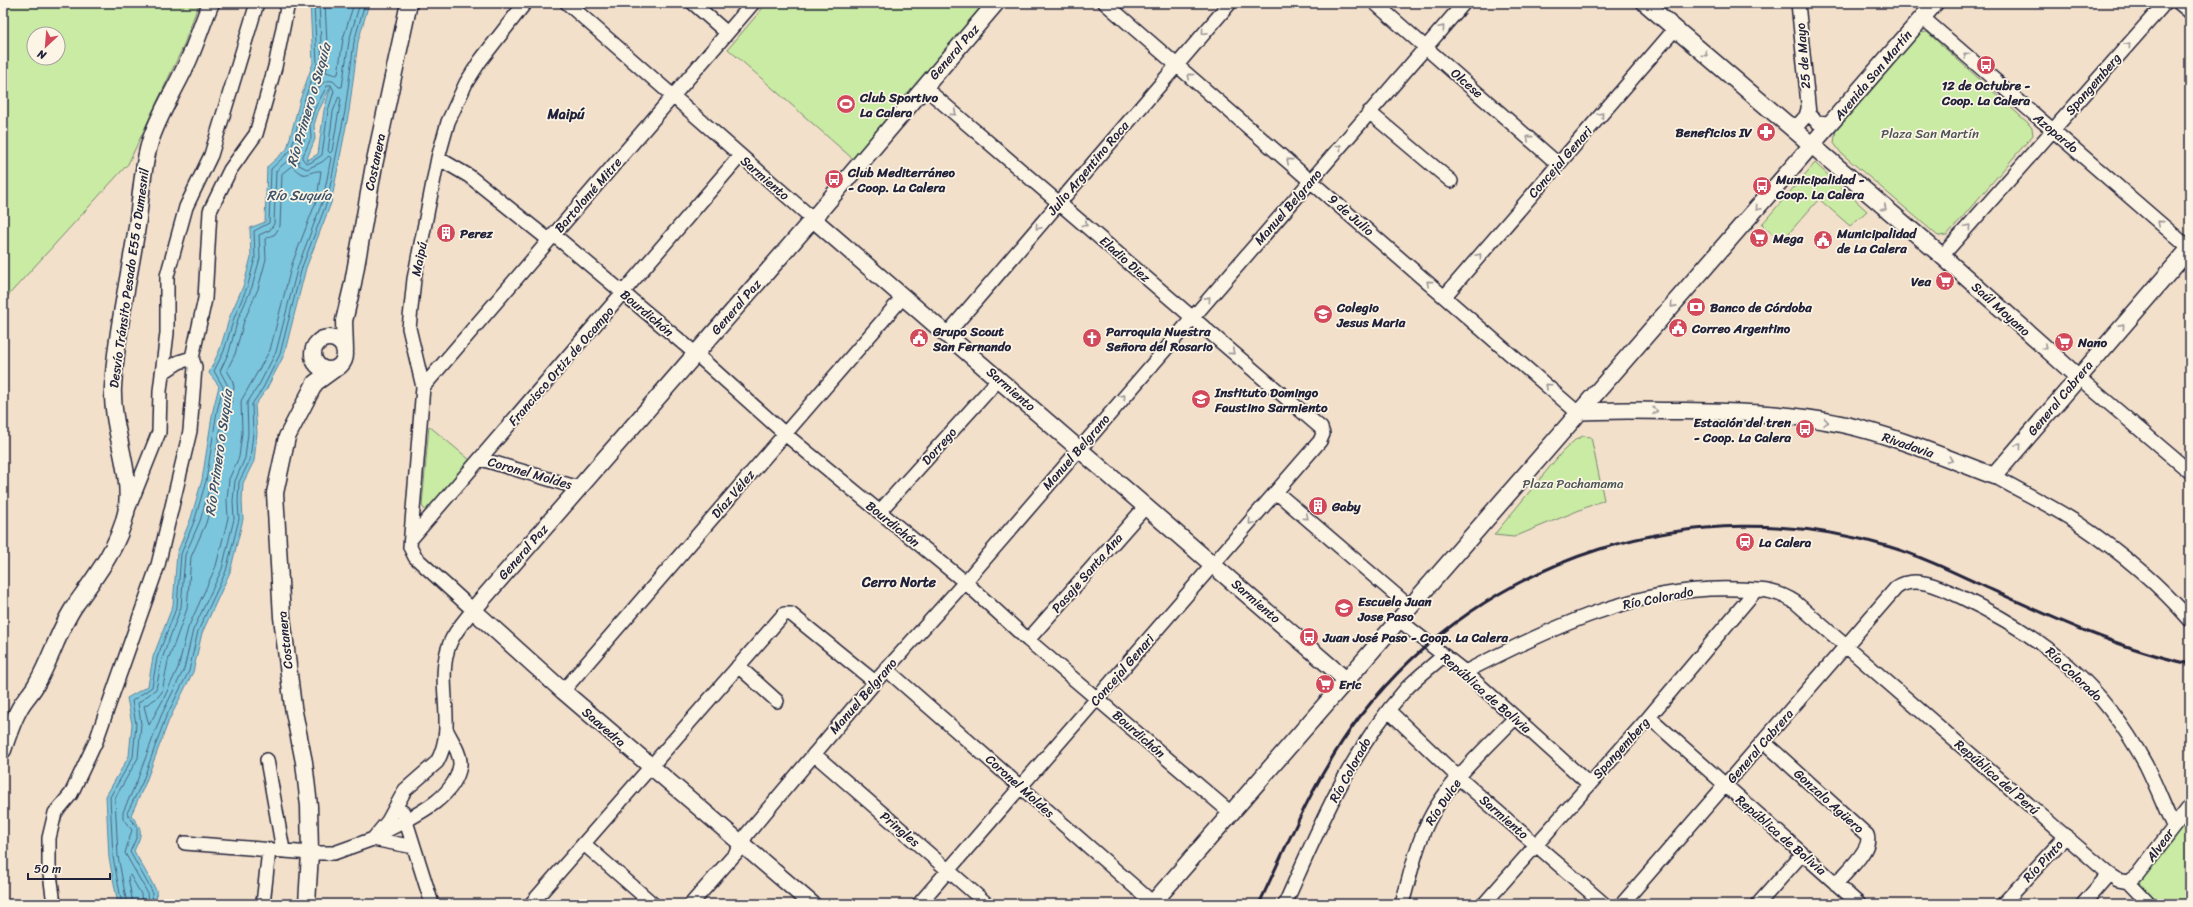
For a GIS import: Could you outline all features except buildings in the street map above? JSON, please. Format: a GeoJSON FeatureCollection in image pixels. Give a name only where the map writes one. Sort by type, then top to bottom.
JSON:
{"type":"FeatureCollection","features":[{"type":"Feature","properties":{"kind":"street","name":"Desvío Tránsito Pesado E55 a Dumesnil"},"geometry":{"type":"LineString","coordinates":[[3,750],[7,726],[37,683],[62,629],[76,604],[98,575],[107,560],[125,514],[128,496],[127,481],[114,417],[113,387],[117,352],[137,226],[142,174],[156,126],[190,58],[211,3]]}},
{"type":"Feature","properties":{"kind":"street"},"geometry":{"type":"LineString","coordinates":[[125,514],[159,432],[162,373],[167,333],[167,276],[186,206],[211,155],[257,3]]}},
{"type":"Feature","properties":{"kind":"street"},"geometry":{"type":"LineString","coordinates":[[54,904],[49,866],[49,838],[55,813],[71,794],[96,741],[158,565],[190,432],[196,367],[192,358],[205,299],[210,211],[230,170],[256,134],[274,66],[288,3]]}},
{"type":"Feature","properties":{"kind":"street","name":"Costanera"},"geometry":{"type":"LineString","coordinates":[[307,904],[310,853],[307,782],[293,707],[282,617],[275,504],[277,474],[287,437],[315,383],[341,365],[345,351],[344,321],[353,283],[374,165],[409,3]]}},
{"type":"Feature","properties":{"kind":"street","name":"Maipú"},"geometry":{"type":"LineString","coordinates":[[411,539],[423,387],[410,340],[410,322],[414,279],[438,158],[448,122],[466,83],[480,61],[526,3]]}},
{"type":"Feature","properties":{"kind":"street","name":"Sarmiento"},"geometry":{"type":"LineString","coordinates":[[567,3],[740,156],[1346,680]]}},
{"type":"Feature","properties":{"kind":"street"},"geometry":{"type":"LineString","coordinates":[[693,3],[727,33]]}},
{"type":"Feature","properties":{"kind":"street","name":"Bartolomé Mitre"},"geometry":{"type":"LineString","coordinates":[[423,387],[752,3]]}},
{"type":"Feature","properties":{"kind":"street","name":"General Paz"},"geometry":{"type":"LineString","coordinates":[[473,610],[813,219],[996,3]]}},
{"type":"Feature","properties":{"kind":"street","name":"9 de Julio"},"geometry":{"type":"LineString","coordinates":[[1106,3],[1577,412]]}},
{"type":"Feature","properties":{"kind":"street","name":"Julio Argentino Roca"},"geometry":{"type":"LineString","coordinates":[[947,334],[1230,3]]}},
{"type":"Feature","properties":{"kind":"street","name":"Olcese"},"geometry":{"type":"LineString","coordinates":[[1375,3],[1558,164]]}},
{"type":"Feature","properties":{"kind":"street","name":"Manuel Belgrano"},"geometry":{"type":"LineString","coordinates":[[691,904],[742,844],[747,834],[886,668],[965,582],[1464,3]]}},
{"type":"Feature","properties":{"kind":"street","name":"Saúl Moyano"},"geometry":{"type":"LineString","coordinates":[[1645,3],[1811,146],[1942,256],[2078,377],[2190,472]]}},
{"type":"Feature","properties":{"kind":"street","name":"25 de Mayo"},"geometry":{"type":"LineString","coordinates":[[1798,3],[1808,108]]}},
{"type":"Feature","properties":{"kind":"street","name":"Avenida San Martín"},"geometry":{"type":"LineString","coordinates":[[1153,903],[1399,620],[1577,412],[1606,381],[1834,120],[1934,3]]}},
{"type":"Feature","properties":{"kind":"street","name":"Spangemberg"},"geometry":{"type":"LineString","coordinates":[[1942,256],[2165,3]]}},
{"type":"Feature","properties":{"kind":"street"},"geometry":{"type":"LineString","coordinates":[[2179,3],[2190,12]]}},
{"type":"Feature","properties":{"kind":"street","name":"Azopardo"},"geometry":{"type":"LineString","coordinates":[[1922,17],[2052,131],[2190,248]]}},
{"type":"Feature","properties":{"kind":"street","name":"Concejal Genari"},"geometry":{"type":"LineString","coordinates":[[1445,296],[1675,29]]}},
{"type":"Feature","properties":{"kind":"street","name":"Eladio Diez"},"geometry":{"type":"LineString","coordinates":[[924,88],[1059,202],[1321,428],[1323,434]]}},
{"type":"Feature","properties":{"kind":"street"},"geometry":{"type":"LineString","coordinates":[[1808,108],[1809,114],[1817,122],[1828,123],[1834,120]]}},
{"type":"Feature","properties":{"kind":"street"},"geometry":{"type":"LineString","coordinates":[[1785,123],[1793,126],[1802,122],[1808,108]]}},
{"type":"Feature","properties":{"kind":"street"},"geometry":{"type":"LineString","coordinates":[[1369,112],[1451,181]]}},
{"type":"Feature","properties":{"kind":"street","name":"Francisco Ortiz de Ocampo"},"geometry":{"type":"LineString","coordinates":[[411,539],[740,156]]}},
{"type":"Feature","properties":{"kind":"street","name":"Bourdichón"},"geometry":{"type":"LineString","coordinates":[[438,158],[468,176],[551,238],[623,294],[696,354],[785,434],[965,582],[1028,640],[1231,813]]}},
{"type":"Feature","properties":{"kind":"street","name":"General Cabrera"},"geometry":{"type":"LineString","coordinates":[[1994,476],[2190,248]]}},
{"type":"Feature","properties":{"kind":"street","name":"Díaz Vélez"},"geometry":{"type":"LineString","coordinates":[[563,691],[903,297]]}},
{"type":"Feature","properties":{"kind":"street","name":"Costanera"},"geometry":{"type":"LineString","coordinates":[[315,383],[315,361],[313,350],[316,345],[344,321]]}},
{"type":"Feature","properties":{"kind":"street"},"geometry":{"type":"LineString","coordinates":[[324,338],[335,339],[340,342],[345,351]]}},
{"type":"Feature","properties":{"kind":"street"},"geometry":{"type":"LineString","coordinates":[[162,373],[179,362],[192,358]]}},
{"type":"Feature","properties":{"kind":"street"},"geometry":{"type":"LineString","coordinates":[[315,361],[323,369],[332,370]]}},
{"type":"Feature","properties":{"kind":"street","name":"Dorrego"},"geometry":{"type":"LineString","coordinates":[[879,512],[999,379]]}},
{"type":"Feature","properties":{"kind":"street"},"geometry":{"type":"LineString","coordinates":[[1606,381],[1604,395],[1606,401],[1616,410]]}},
{"type":"Feature","properties":{"kind":"street","name":"Rivadavia"},"geometry":{"type":"LineString","coordinates":[[1577,412],[1616,410],[1753,414],[1841,424],[1882,436],[1994,476],[2078,524],[2102,540],[2146,576],[2190,620]]}},
{"type":"Feature","properties":{"kind":"street","name":"Concejal Genari"},"geometry":{"type":"LineString","coordinates":[[920,904],[1097,698],[1214,565],[1320,441],[1323,434]]}},
{"type":"Feature","properties":{"kind":"street","name":"Coronel Moldes"},"geometry":{"type":"LineString","coordinates":[[481,459],[579,488]]}},
{"type":"Feature","properties":{"kind":"street"},"geometry":{"type":"LineString","coordinates":[[1276,492],[1410,607]]}},
{"type":"Feature","properties":{"kind":"street","name":"Pasaje Santa Ana"},"geometry":{"type":"LineString","coordinates":[[1028,640],[1146,506]]}},
{"type":"Feature","properties":{"kind":"street","name":"Saavedra"},"geometry":{"type":"LineString","coordinates":[[411,539],[410,547],[415,557],[473,610],[563,691],[812,904]]}},
{"type":"Feature","properties":{"kind":"street","name":"Río Colorado"},"geometry":{"type":"LineString","coordinates":[[1896,588],[1904,582],[1912,581],[1944,589],[2022,630],[2059,656],[2092,688],[2123,727],[2146,766],[2173,826]]}},
{"type":"Feature","properties":{"kind":"street","name":"Río Colorado"},"geometry":{"type":"LineString","coordinates":[[1465,672],[1535,637],[1579,618],[1624,604],[1658,596],[1707,588],[1776,592],[1786,596],[1846,646]]}},
{"type":"Feature","properties":{"kind":"street","name":"General Cabrera"},"geometry":{"type":"LineString","coordinates":[[1622,904],[1896,588]]}},
{"type":"Feature","properties":{"kind":"street","name":"Spangemberg"},"geometry":{"type":"LineString","coordinates":[[1484,904],[1649,717],[1756,590]]}},
{"type":"Feature","properties":{"kind":"street"},"geometry":{"type":"LineString","coordinates":[[373,839],[388,821],[398,799],[405,790],[437,762],[445,743],[447,730],[444,694],[447,654],[456,634],[473,610]]}},
{"type":"Feature","properties":{"kind":"street"},"geometry":{"type":"LineString","coordinates":[[531,904],[738,666],[787,613],[875,682]]}},
{"type":"Feature","properties":{"kind":"street","name":"República de Bolivia"},"geometry":{"type":"LineString","coordinates":[[1399,620],[1465,672],[1589,784]]}},
{"type":"Feature","properties":{"kind":"street","name":"República del Perú"},"geometry":{"type":"LineString","coordinates":[[1846,646],[2109,874],[2118,880],[2128,882],[2150,904]]}},
{"type":"Feature","properties":{"kind":"street","name":"Río Colorado"},"geometry":{"type":"LineString","coordinates":[[1286,904],[1323,819],[1356,754],[1406,688],[1443,656]]}},
{"type":"Feature","properties":{"kind":"street"},"geometry":{"type":"LineString","coordinates":[[738,666],[777,701]]}},
{"type":"Feature","properties":{"kind":"street","name":"Coronel Moldes"},"geometry":{"type":"LineString","coordinates":[[886,668],[1153,903]]}},
{"type":"Feature","properties":{"kind":"street","name":"Sarmiento"},"geometry":{"type":"LineString","coordinates":[[1389,711],[1459,778],[1604,904]]}},
{"type":"Feature","properties":{"kind":"street","name":"República de Bolivia"},"geometry":{"type":"LineString","coordinates":[[1649,717],[1836,884],[1852,902]]}},
{"type":"Feature","properties":{"kind":"street","name":"Río Dulce"},"geometry":{"type":"LineString","coordinates":[[1402,904],[1417,850],[1429,819],[1459,778],[1515,718]]}},
{"type":"Feature","properties":{"kind":"street"},"geometry":{"type":"LineString","coordinates":[[185,843],[310,853],[334,853],[373,839],[423,812],[435,803],[455,779],[460,765],[458,752],[447,730]]}},
{"type":"Feature","properties":{"kind":"street","name":"Gonzalo Agüero"},"geometry":{"type":"LineString","coordinates":[[1764,742],[1867,835],[1869,840],[1866,849],[1836,884]]}},
{"type":"Feature","properties":{"kind":"street","name":"Pringles"},"geometry":{"type":"LineString","coordinates":[[814,754],[987,904]]}},
{"type":"Feature","properties":{"kind":"street"},"geometry":{"type":"LineString","coordinates":[[267,760],[283,850]]}},
{"type":"Feature","properties":{"kind":"street"},"geometry":{"type":"LineString","coordinates":[[398,799],[432,904]]}},
{"type":"Feature","properties":{"kind":"street","name":"Alvear"},"geometry":{"type":"LineString","coordinates":[[2128,882],[2138,875],[2173,826],[2190,806]]}},
{"type":"Feature","properties":{"kind":"street","name":"Río Pinto"},"geometry":{"type":"LineString","coordinates":[[2003,904],[2066,836]]}},
{"type":"Feature","properties":{"kind":"street"},"geometry":{"type":"LineString","coordinates":[[373,839],[414,847]]}},
{"type":"Feature","properties":{"kind":"street"},"geometry":{"type":"LineString","coordinates":[[584,844],[653,904]]}},
{"type":"Feature","properties":{"kind":"street"},"geometry":{"type":"LineString","coordinates":[[263,904],[269,850]]}},
{"type":"Feature","properties":{"kind":"street"},"geometry":{"type":"LineString","coordinates":[[1758,904],[1802,854]]}},
{"type":"Feature","properties":{"kind":"street"},"geometry":{"type":"LineString","coordinates":[[2083,904],[2109,874]]}},
{"type":"Feature","properties":{"kind":"green space"},"geometry":{"type":"Polygon","coordinates":[[[3,3],[199,3],[183,47],[128,164],[3,301],[3,3]]]}},
{"type":"Feature","properties":{"kind":"green space","name":"Club Sportivo La Calera"},"geometry":{"type":"Polygon","coordinates":[[[767,3],[988,3],[853,159],[728,49],[767,3]]]}},
{"type":"Feature","properties":{"kind":"green space","name":"Plaza San Martín"},"geometry":{"type":"Polygon","coordinates":[[[1927,32],[2027,122],[2032,128],[2033,135],[1947,235],[1938,236],[1841,153],[1834,143],[1836,129],[1914,38],[1919,33],[1927,32]]]}},
{"type":"Feature","properties":{"kind":"green space"},"geometry":{"type":"Polygon","coordinates":[[[1815,163],[1867,211],[1850,226],[1819,199],[1781,242],[1762,224],[1815,163]]]}},
{"type":"Feature","properties":{"kind":"green space"},"geometry":{"type":"Polygon","coordinates":[[[429,426],[470,460],[432,508],[426,511],[422,506],[429,426]]]}},
{"type":"Feature","properties":{"kind":"green space","name":"Plaza Pachamama"},"geometry":{"type":"Polygon","coordinates":[[[1583,436],[1591,437],[1604,500],[1514,537],[1494,535],[1562,452],[1575,440],[1583,436]]]}},
{"type":"Feature","properties":{"kind":"green space"},"geometry":{"type":"Polygon","coordinates":[[[2190,814],[2190,880],[2187,904],[2159,904],[2141,885],[2140,879],[2190,814]]]}},
{"type":"Feature","properties":{"kind":"water","name":"Río Suquía"},"geometry":{"type":"Polygon","coordinates":[[[310,3],[369,3],[358,42],[349,111],[331,203],[306,268],[284,355],[266,390],[255,405],[257,433],[254,461],[243,483],[243,519],[230,572],[202,633],[193,672],[169,720],[145,784],[131,815],[140,829],[139,840],[134,851],[156,890],[157,904],[118,904],[109,858],[106,796],[129,756],[132,724],[127,698],[148,686],[153,657],[173,605],[177,553],[191,518],[202,480],[213,410],[219,386],[209,373],[220,349],[230,316],[244,284],[251,257],[250,228],[265,222],[267,167],[287,149],[300,100],[313,63],[310,3]],[[331,86],[318,112],[314,125],[315,139],[306,161],[318,154],[324,110],[331,86]]]}},
{"type":"Feature","properties":{"kind":"railway"},"geometry":{"type":"LineString","coordinates":[[1259,904],[1305,806],[1331,759],[1361,715],[1412,659],[1469,613],[1532,576],[1599,549],[1670,532],[1743,526],[1816,531],[1890,547],[1934,564],[2082,630],[2135,649],[2190,664]]}},
{"type":"Feature","properties":{"kind":"place","name":"12 de Octubre - Coop. La Calera"},"geometry":{"type":"Point","coordinates":[1986,65]}},
{"type":"Feature","properties":{"kind":"place","name":"Club Sportivo La Calera"},"geometry":{"type":"Point","coordinates":[846,104]}},
{"type":"Feature","properties":{"kind":"place","name":"Beneficios IV"},"geometry":{"type":"Point","coordinates":[1766,132]}},
{"type":"Feature","properties":{"kind":"place","name":"Club Mediterráneo - Coop. La Calera"},"geometry":{"type":"Point","coordinates":[834,179]}},
{"type":"Feature","properties":{"kind":"place","name":"Municipalidad - Coop. La Calera"},"geometry":{"type":"Point","coordinates":[1762,186]}},
{"type":"Feature","properties":{"kind":"place","name":"Perez"},"geometry":{"type":"Point","coordinates":[446,233]}},
{"type":"Feature","properties":{"kind":"place","name":"Mega"},"geometry":{"type":"Point","coordinates":[1759,238]}},
{"type":"Feature","properties":{"kind":"place","name":"Municipalidad de La Calera"},"geometry":{"type":"Point","coordinates":[1823,240]}},
{"type":"Feature","properties":{"kind":"place","name":"Vea"},"geometry":{"type":"Point","coordinates":[1945,281]}},
{"type":"Feature","properties":{"kind":"place","name":"Banco de Córdoba"},"geometry":{"type":"Point","coordinates":[1696,307]}},
{"type":"Feature","properties":{"kind":"place","name":"Colegio Jesus Maria"},"geometry":{"type":"Point","coordinates":[1323,314]}},
{"type":"Feature","properties":{"kind":"place","name":"Correo Argentino"},"geometry":{"type":"Point","coordinates":[1678,328]}},
{"type":"Feature","properties":{"kind":"place","name":"Grupo Scout San Fernando"},"geometry":{"type":"Point","coordinates":[919,338]}},
{"type":"Feature","properties":{"kind":"place","name":"Parroquia Nuestra Señora del Rosario"},"geometry":{"type":"Point","coordinates":[1092,338]}},
{"type":"Feature","properties":{"kind":"place","name":"Nano"},"geometry":{"type":"Point","coordinates":[2064,342]}},
{"type":"Feature","properties":{"kind":"place","name":"Instituto Domingo Faustino Sarmiento"},"geometry":{"type":"Point","coordinates":[1201,399]}},
{"type":"Feature","properties":{"kind":"place","name":"Estación del tren - Coop. La Calera"},"geometry":{"type":"Point","coordinates":[1805,429]}},
{"type":"Feature","properties":{"kind":"place","name":"Gaby"},"geometry":{"type":"Point","coordinates":[1318,506]}},
{"type":"Feature","properties":{"kind":"place","name":"La Calera"},"geometry":{"type":"Point","coordinates":[1745,542]}},
{"type":"Feature","properties":{"kind":"place","name":"Escuela Juan Jose Paso"},"geometry":{"type":"Point","coordinates":[1344,608]}},
{"type":"Feature","properties":{"kind":"place","name":"Juan José Paso - Coop. La Calera"},"geometry":{"type":"Point","coordinates":[1309,637]}},
{"type":"Feature","properties":{"kind":"place","name":"Eric"},"geometry":{"type":"Point","coordinates":[1325,684]}},
{"type":"Feature","properties":{"kind":"district","name":"Maipú"},"geometry":{"type":"Point","coordinates":[566,114]}},
{"type":"Feature","properties":{"kind":"district","name":"Cerro Norte"},"geometry":{"type":"Point","coordinates":[899,582]}},
{"type":"Feature","properties":{"kind":"water label","name":"Río Primero o Suquía"},"geometry":{"type":"Point","coordinates":[309,105]}},
{"type":"Feature","properties":{"kind":"water label","name":"Río Primero o Suquía"},"geometry":{"type":"Point","coordinates":[219,453]}}]}
